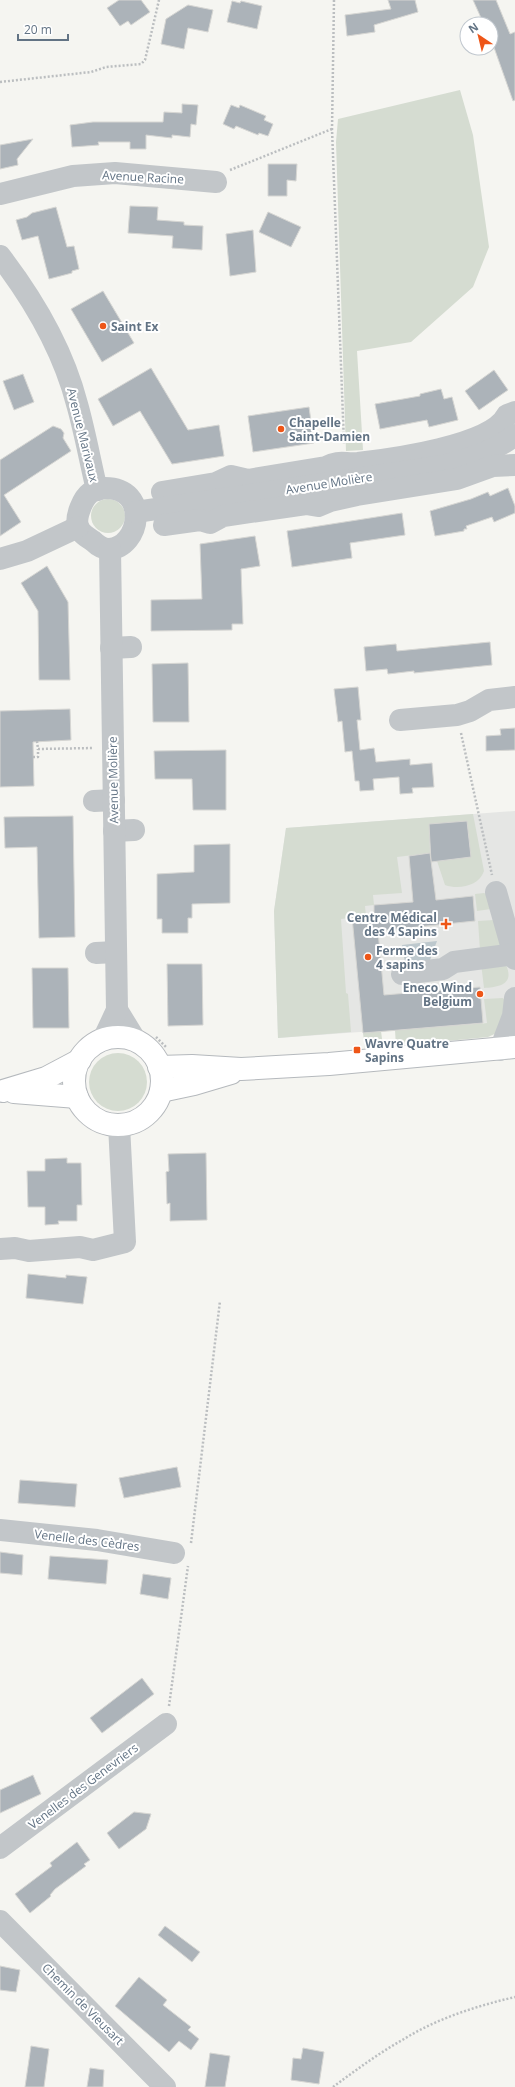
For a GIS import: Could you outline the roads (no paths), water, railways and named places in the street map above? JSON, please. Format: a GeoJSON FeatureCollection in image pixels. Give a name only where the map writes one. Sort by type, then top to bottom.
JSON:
{"type":"FeatureCollection","features":[{"type":"Feature","properties":{"kind":"main road"},"geometry":{"type":"LineString","coordinates":[[125,1038],[136,1042],[150,1052],[159,1067],[162,1079],[161,1091],[150,1111],[142,1118],[132,1123],[119,1125],[99,1121],[90,1115],[77,1097],[74,1084],[75,1072],[80,1060],[86,1052],[103,1040],[125,1038]]}},
{"type":"Feature","properties":{"kind":"main road"},"geometry":{"type":"LineString","coordinates":[[159,1067],[192,1066],[241,1069],[507,1049]]}},
{"type":"Feature","properties":{"kind":"main road"},"geometry":{"type":"LineString","coordinates":[[2,1091],[46,1078],[80,1060]]}},
{"type":"Feature","properties":{"kind":"main road"},"geometry":{"type":"LineString","coordinates":[[161,1091],[194,1084],[241,1069]]}},
{"type":"Feature","properties":{"kind":"main road"},"geometry":{"type":"LineString","coordinates":[[2,1091],[77,1097]]}},
{"type":"Feature","properties":{"kind":"street","name":"Avenue Racine"},"geometry":{"type":"LineString","coordinates":[[0,194],[73,176],[114,173],[216,182]]}},
{"type":"Feature","properties":{"kind":"street","name":"Avenue Marivaux"},"geometry":{"type":"LineString","coordinates":[[0,256],[16,277],[54,341],[77,402],[97,490]]}},
{"type":"Feature","properties":{"kind":"street","name":"Avenue Molière"},"geometry":{"type":"LineString","coordinates":[[136,512],[443,466],[482,454],[512,430]]}},
{"type":"Feature","properties":{"kind":"street"},"geometry":{"type":"LineString","coordinates":[[344,453],[328,456],[328,484],[451,480],[478,473],[493,466],[515,465]]}},
{"type":"Feature","properties":{"kind":"street"},"geometry":{"type":"LineString","coordinates":[[110,488],[121,491],[129,497],[136,512],[136,523],[130,536],[117,547],[110,549],[100,546],[84,534],[78,527],[77,522],[81,506],[86,497],[97,490],[110,488]]}},
{"type":"Feature","properties":{"kind":"street"},"geometry":{"type":"LineString","coordinates":[[162,492],[219,500],[210,523],[200,520],[164,525]]}},
{"type":"Feature","properties":{"kind":"street"},"geometry":{"type":"LineString","coordinates":[[0,559],[33,548],[78,527]]}},
{"type":"Feature","properties":{"kind":"street","name":"Avenue Molière"},"geometry":{"type":"LineString","coordinates":[[103,1040],[117,1010],[115,955],[124,830],[104,800],[121,647],[102,622],[110,549]]}},
{"type":"Feature","properties":{"kind":"street"},"geometry":{"type":"LineString","coordinates":[[400,720],[457,715],[489,700],[515,697]]}},
{"type":"Feature","properties":{"kind":"street"},"geometry":{"type":"LineString","coordinates":[[402,974],[443,969],[454,962],[514,956],[496,892]]}},
{"type":"Feature","properties":{"kind":"street"},"geometry":{"type":"LineString","coordinates":[[507,1049],[515,998]]}},
{"type":"Feature","properties":{"kind":"street","name":"Avenue Molière"},"geometry":{"type":"LineString","coordinates":[[117,1010],[136,1042]]}},
{"type":"Feature","properties":{"kind":"street"},"geometry":{"type":"LineString","coordinates":[[0,1249],[15,1248],[29,1251],[80,1247],[93,1250],[125,1242],[119,1125]]}},
{"type":"Feature","properties":{"kind":"street","name":"Venelle des Cèdres"},"geometry":{"type":"LineString","coordinates":[[0,1530],[128,1544],[182,1554]]}},
{"type":"Feature","properties":{"kind":"street","name":"Venelles des Genevriers"},"geometry":{"type":"LineString","coordinates":[[0,1848],[166,1724]]}},
{"type":"Feature","properties":{"kind":"street","name":"Chemin de Vieusart"},"geometry":{"type":"LineString","coordinates":[[0,1921],[165,2087]]}},
{"type":"Feature","properties":{"kind":"place","name":"Saint Ex"},"geometry":{"type":"Point","coordinates":[103,326]}},
{"type":"Feature","properties":{"kind":"place","name":"Chapelle Saint-Damien"},"geometry":{"type":"Point","coordinates":[281,429]}},
{"type":"Feature","properties":{"kind":"place","name":"Centre Médical des 4 Sapins"},"geometry":{"type":"Point","coordinates":[446,924]}},
{"type":"Feature","properties":{"kind":"place","name":"Ferme des 4 sapins"},"geometry":{"type":"Point","coordinates":[368,957]}},
{"type":"Feature","properties":{"kind":"place","name":"Eneco Wind Belgium"},"geometry":{"type":"Point","coordinates":[480,994]}},
{"type":"Feature","properties":{"kind":"place","name":"Wavre Quatre Sapins"},"geometry":{"type":"Point","coordinates":[357,1050]}}]}
